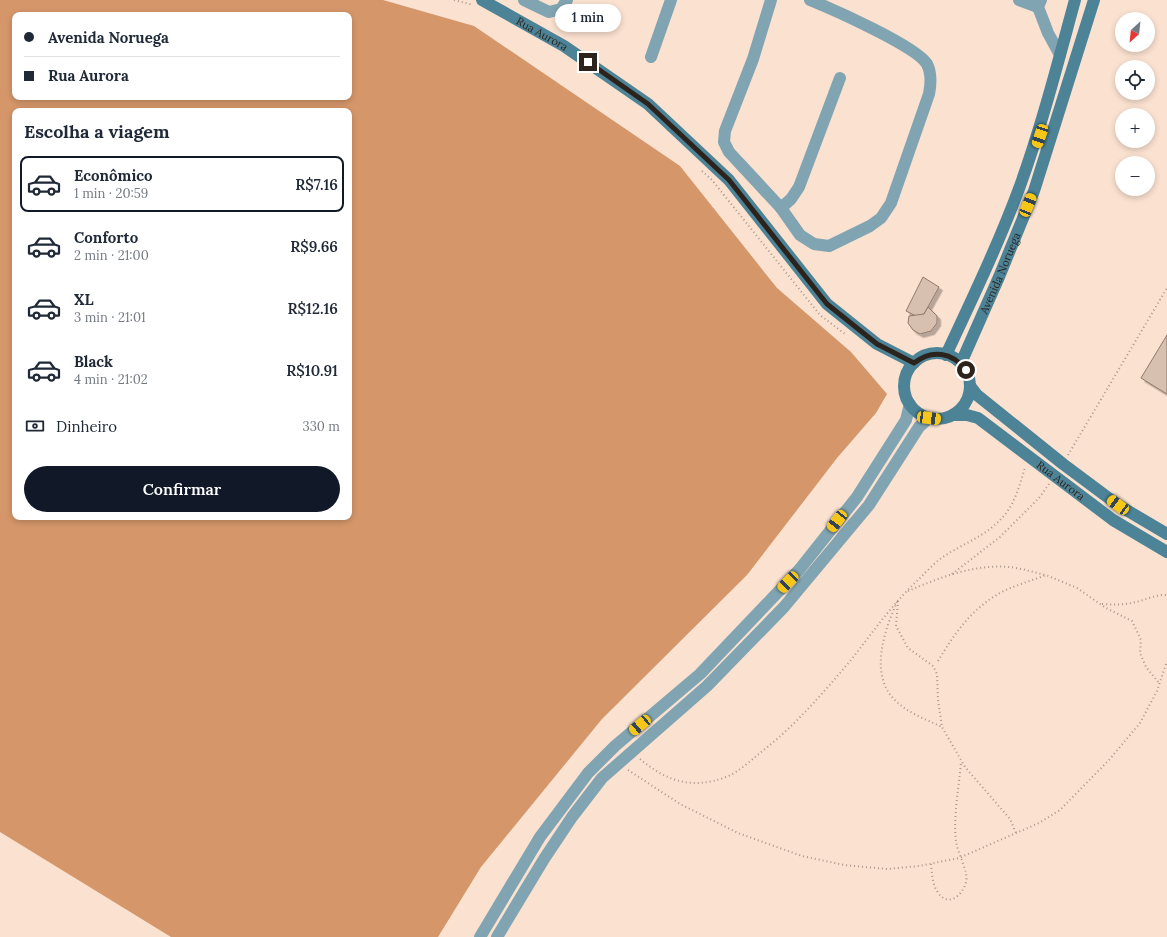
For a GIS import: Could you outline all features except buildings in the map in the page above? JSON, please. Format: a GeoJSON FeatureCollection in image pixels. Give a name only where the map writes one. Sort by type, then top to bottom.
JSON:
{"type":"FeatureCollection","features":[{"type":"Feature","properties":{"kind":"street"},"geometry":{"type":"LineString","coordinates":[[524,0],[549,12],[561,9],[568,0]]}},
{"type":"Feature","properties":{"kind":"street"},"geometry":{"type":"LineString","coordinates":[[652,57],[671,0]]}},
{"type":"Feature","properties":{"kind":"street"},"geometry":{"type":"LineString","coordinates":[[771,0],[753,59],[725,130],[724,142],[729,152],[781,208],[800,235],[814,244],[829,246],[870,226],[881,218],[891,203],[929,94],[931,79],[926,64],[918,55],[861,22],[810,0]]}},
{"type":"Feature","properties":{"kind":"street"},"geometry":{"type":"LineString","coordinates":[[1019,0],[1039,3],[1048,33],[1060,55]]}},
{"type":"Feature","properties":{"kind":"street","name":"Avenida Noruega"},"geometry":{"type":"LineString","coordinates":[[946,354],[985,271],[1017,193],[1044,112],[1075,0]]}},
{"type":"Feature","properties":{"kind":"street"},"geometry":{"type":"LineString","coordinates":[[1077,57],[1071,54],[1070,45],[1084,0]]}},
{"type":"Feature","properties":{"kind":"street","name":"Avenida Noruega"},"geometry":{"type":"LineString","coordinates":[[961,363],[999,277],[1037,181],[1094,0]]}},
{"type":"Feature","properties":{"kind":"street","name":"Rua Aurora"},"geometry":{"type":"LineString","coordinates":[[481,4],[564,46],[648,104],[729,180],[827,304],[877,344],[914,363]]}},
{"type":"Feature","properties":{"kind":"street"},"geometry":{"type":"LineString","coordinates":[[781,208],[791,199],[799,187],[840,78]]}},
{"type":"Feature","properties":{"kind":"street"},"geometry":{"type":"LineString","coordinates":[[1037,181],[1028,178],[1028,172],[1044,124],[1044,112]]}},
{"type":"Feature","properties":{"kind":"street"},"geometry":{"type":"LineString","coordinates":[[929,354],[946,354],[961,363],[969,378],[970,386],[966,403],[954,415],[937,419],[929,418],[921,415],[910,404],[905,395],[904,386],[909,370],[914,363],[929,354]]}},
{"type":"Feature","properties":{"kind":"street","name":"Rua Aurora"},"geometry":{"type":"LineString","coordinates":[[970,386],[977,395],[1063,464],[1118,505],[1167,534]]}},
{"type":"Feature","properties":{"kind":"street"},"geometry":{"type":"LineString","coordinates":[[480,937],[540,837],[588,773],[615,746],[700,674],[799,570],[857,497],[906,420],[910,404]]}},
{"type":"Feature","properties":{"kind":"street","name":"Rua Aurora"},"geometry":{"type":"LineString","coordinates":[[954,415],[967,415],[978,418],[1056,475],[1113,520],[1167,552]]}},
{"type":"Feature","properties":{"kind":"street"},"geometry":{"type":"LineString","coordinates":[[497,937],[544,859],[572,817],[602,778],[707,686],[799,590],[869,505],[919,427],[929,418]]}},
{"type":"Feature","properties":{"kind":"path"},"geometry":{"type":"LineString","coordinates":[[454,0],[481,4]]}},
{"type":"Feature","properties":{"kind":"path"},"geometry":{"type":"LineString","coordinates":[[701,170],[712,180],[820,315],[849,337]]}},
{"type":"Feature","properties":{"kind":"path"},"geometry":{"type":"LineString","coordinates":[[1063,464],[1167,288]]}},
{"type":"Feature","properties":{"kind":"path"},"geometry":{"type":"LineString","coordinates":[[631,752],[657,773],[680,782],[701,783],[725,777],[738,770],[797,721],[906,592],[944,556],[990,530],[1002,518],[1018,489],[1029,455]]}},
{"type":"Feature","properties":{"kind":"path"},"geometry":{"type":"LineString","coordinates":[[952,574],[1000,537],[1039,498],[1056,475]]}},
{"type":"Feature","properties":{"kind":"path"},"geometry":{"type":"LineString","coordinates":[[906,592],[952,574],[974,570],[1009,567],[1046,575],[1077,588],[1115,614],[1132,621],[1142,640],[1140,653],[1146,667],[1159,683]]}},
{"type":"Feature","properties":{"kind":"path"},"geometry":{"type":"LineString","coordinates":[[938,661],[966,619],[990,599],[1008,589],[1046,575]]}},
{"type":"Feature","properties":{"kind":"path"},"geometry":{"type":"LineString","coordinates":[[1100,604],[1118,605],[1162,594],[1167,595]]}},
{"type":"Feature","properties":{"kind":"path"},"geometry":{"type":"LineString","coordinates":[[899,600],[890,620],[883,650],[881,672],[885,687],[892,697],[918,717],[942,727]]}},
{"type":"Feature","properties":{"kind":"path"},"geometry":{"type":"LineString","coordinates":[[899,600],[896,626],[908,648],[933,666],[937,674],[938,700],[942,727],[961,761],[1010,819],[1016,833]]}},
{"type":"Feature","properties":{"kind":"path"},"geometry":{"type":"LineString","coordinates":[[619,762],[633,774],[680,804],[738,833],[802,856],[844,865],[887,869],[931,864],[959,858],[1039,824],[1060,810],[1109,760],[1140,723],[1159,683],[1167,661]]}},
{"type":"Feature","properties":{"kind":"path"},"geometry":{"type":"LineString","coordinates":[[931,864],[936,890],[943,897],[952,900],[956,899],[964,890],[967,880],[966,870],[959,858],[956,828],[961,761]]}},
{"type":"Feature","properties":{"kind":"shaded area"},"geometry":{"type":"Polygon","coordinates":[[[0,0],[383,0],[474,26],[680,166],[777,288],[851,352],[887,394],[876,413],[837,458],[747,575],[602,719],[481,867],[438,937],[171,937],[0,832],[0,0]]]}},
{"type":"Feature","properties":{"kind":"route"},"geometry":{"type":"LineString","coordinates":[[588,62],[648,104],[729,180],[827,304],[877,344],[905,359],[914,363],[929,354],[946,354],[961,363],[966,370]]}}]}
